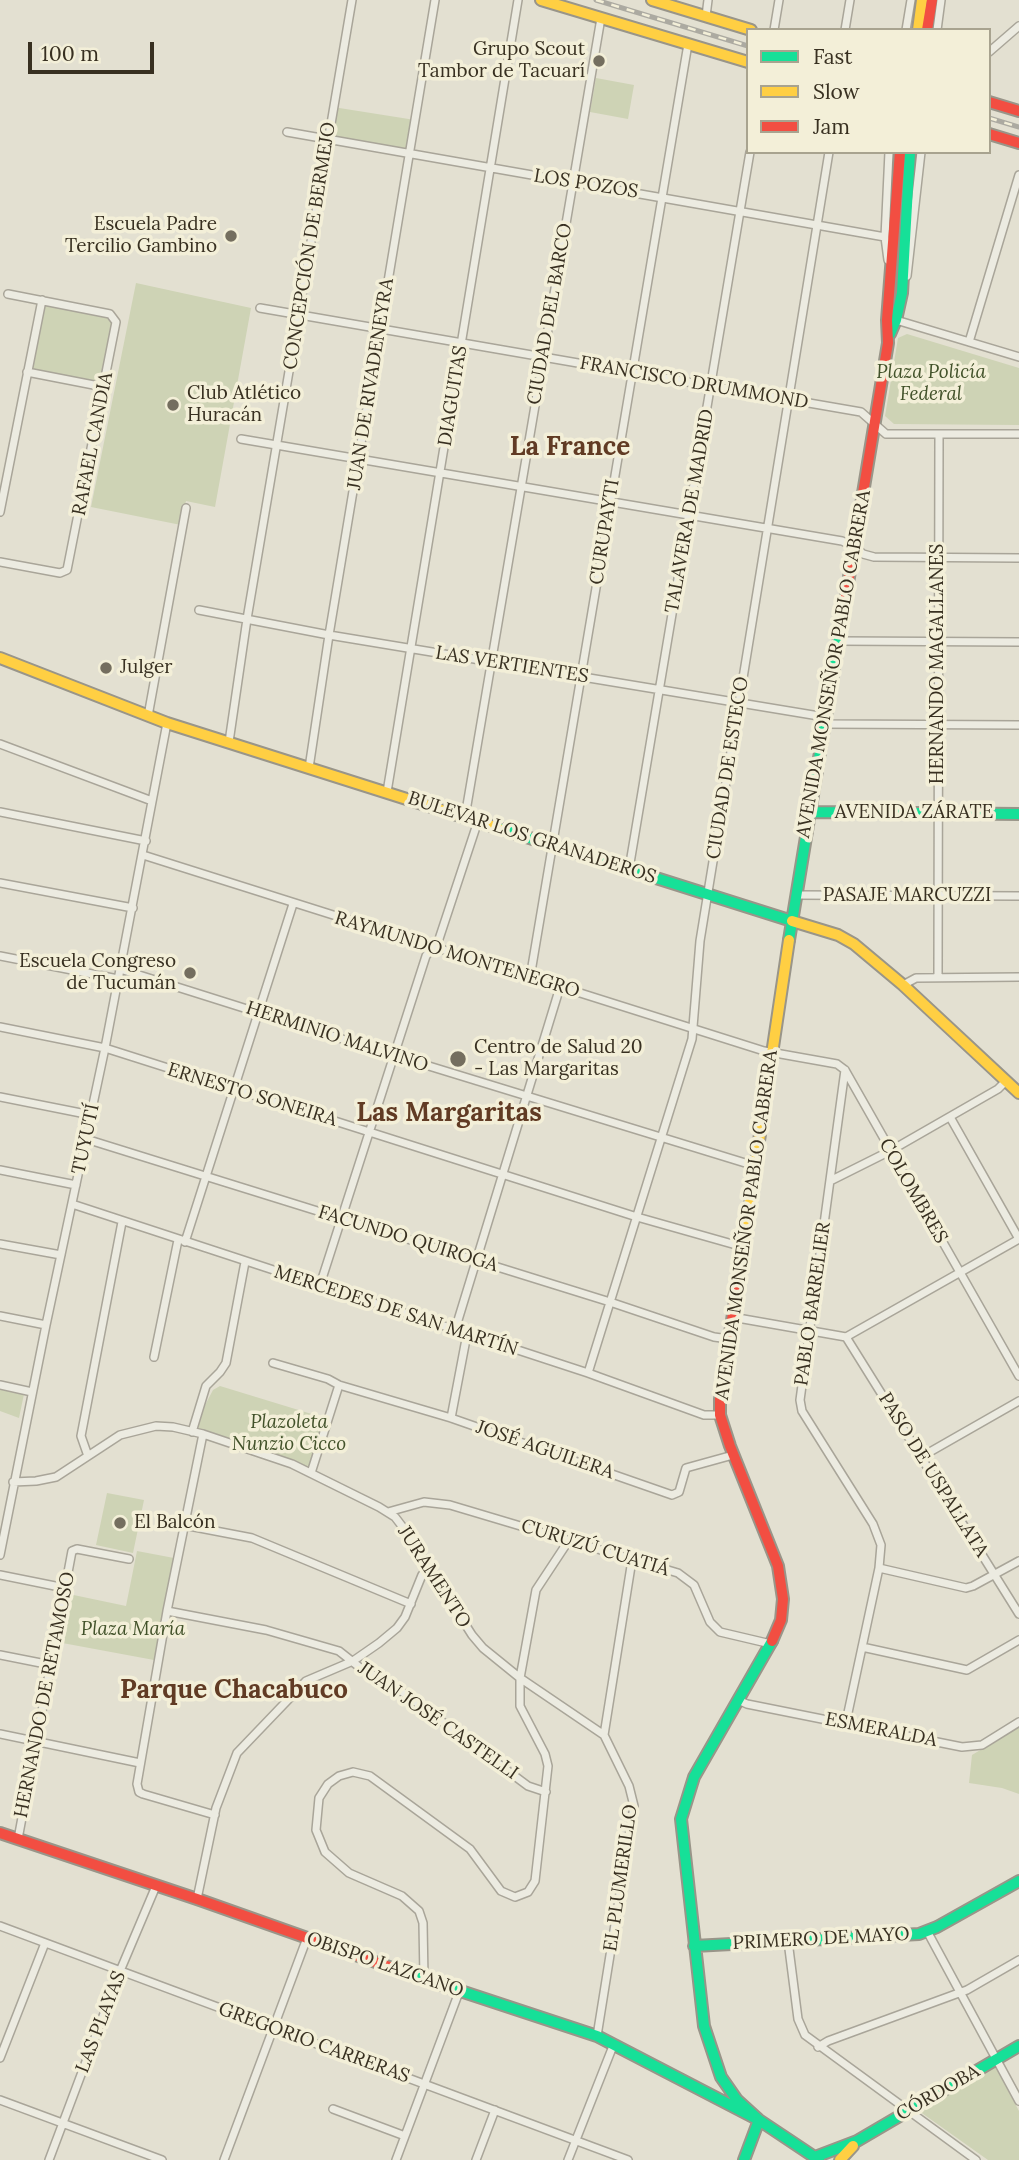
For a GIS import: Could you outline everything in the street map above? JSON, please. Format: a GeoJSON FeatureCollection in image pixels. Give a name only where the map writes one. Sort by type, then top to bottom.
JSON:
{"type":"FeatureCollection","features":[{"type":"Feature","properties":{"kind":"main road"},"geometry":{"type":"LineString","coordinates":[[541,0],[746,61]]}},
{"type":"Feature","properties":{"kind":"main road"},"geometry":{"type":"LineString","coordinates":[[652,0],[746,28]]}},
{"type":"Feature","properties":{"kind":"main road"},"geometry":{"type":"LineString","coordinates":[[918,28],[922,0]]}},
{"type":"Feature","properties":{"kind":"main road"},"geometry":{"type":"LineString","coordinates":[[927,28],[932,0]]}},
{"type":"Feature","properties":{"kind":"main road"},"geometry":{"type":"LineString","coordinates":[[991,103],[1019,111]]}},
{"type":"Feature","properties":{"kind":"main road"},"geometry":{"type":"LineString","coordinates":[[991,135],[1019,143]]}},
{"type":"Feature","properties":{"kind":"main road","name":"AVENIDA MONSEÑOR PABLO CABRERA"},"geometry":{"type":"LineString","coordinates":[[817,2158],[759,2120],[737,2100],[720,2077],[706,2034],[682,1836],[682,1810],[694,1777],[771,1644],[781,1620],[783,1599],[780,1576],[720,1415],[721,1384],[809,812],[888,336],[900,154]]}},
{"type":"Feature","properties":{"kind":"main road","name":"AVENIDA MONSEÑOR PABLO CABRERA"},"geometry":{"type":"LineString","coordinates":[[888,336],[896,320],[902,293],[911,154]]}},
{"type":"Feature","properties":{"kind":"main road","name":"BULEVAR LOS GRANADEROS"},"geometry":{"type":"LineString","coordinates":[[0,658],[167,723],[846,939],[903,985],[1019,1093]]}},
{"type":"Feature","properties":{"kind":"main road","name":"AVENIDA ZÁRATE"},"geometry":{"type":"LineString","coordinates":[[809,812],[1019,814]]}},
{"type":"Feature","properties":{"kind":"main road","name":"OBISPO LAZCANO"},"geometry":{"type":"LineString","coordinates":[[0,1833],[460,1992],[597,2036],[759,2120]]}},
{"type":"Feature","properties":{"kind":"main road","name":"PRIMERO DE MAYO"},"geometry":{"type":"LineString","coordinates":[[694,1947],[927,1931],[1019,1881]]}},
{"type":"Feature","properties":{"kind":"main road","name":"CÓRDOBA"},"geometry":{"type":"LineString","coordinates":[[817,2158],[857,2141],[1019,2046]]}},
{"type":"Feature","properties":{"kind":"main road"},"geometry":{"type":"LineString","coordinates":[[703,2093],[717,2089],[720,2077]]}},
{"type":"Feature","properties":{"kind":"main road"},"geometry":{"type":"LineString","coordinates":[[744,2160],[759,2120]]}},
{"type":"Feature","properties":{"kind":"main road","name":"CÓRDOBA"},"geometry":{"type":"LineString","coordinates":[[840,2160],[857,2141]]}},
{"type":"Feature","properties":{"kind":"street","name":"CONCEPCIÓN DE BERMEJO"},"geometry":{"type":"LineString","coordinates":[[229,742],[247,619],[352,0]]}},
{"type":"Feature","properties":{"kind":"street","name":"JUAN DE RIVADENEYRA"},"geometry":{"type":"LineString","coordinates":[[309,768],[435,0]]}},
{"type":"Feature","properties":{"kind":"street","name":"DIAGUITAS"},"geometry":{"type":"LineString","coordinates":[[387,792],[519,0]]}},
{"type":"Feature","properties":{"kind":"street"},"geometry":{"type":"LineString","coordinates":[[706,16],[708,0]]}},
{"type":"Feature","properties":{"kind":"street"},"geometry":{"type":"LineString","coordinates":[[774,28],[779,0]]}},
{"type":"Feature","properties":{"kind":"street"},"geometry":{"type":"LineString","coordinates":[[845,28],[850,0]]}},
{"type":"Feature","properties":{"kind":"street"},"geometry":{"type":"LineString","coordinates":[[906,28],[911,0]]}},
{"type":"Feature","properties":{"kind":"street"},"geometry":{"type":"LineString","coordinates":[[937,28],[941,0]]}},
{"type":"Feature","properties":{"kind":"street","name":"CIUDAD DEL BARCO"},"geometry":{"type":"LineString","coordinates":[[465,817],[601,18]]}},
{"type":"Feature","properties":{"kind":"street"},"geometry":{"type":"LineString","coordinates":[[991,50],[1019,26]]}},
{"type":"Feature","properties":{"kind":"street","name":"CURUPAYTI"},"geometry":{"type":"LineString","coordinates":[[530,978],[688,44]]}},
{"type":"Feature","properties":{"kind":"street","name":"LOS POZOS"},"geometry":{"type":"LineString","coordinates":[[287,132],[885,237]]}},
{"type":"Feature","properties":{"kind":"street","name":"TALAVERA DE MADRID"},"geometry":{"type":"LineString","coordinates":[[629,869],[750,154]]}},
{"type":"Feature","properties":{"kind":"street","name":"CIUDAD DE ESTECO"},"geometry":{"type":"LineString","coordinates":[[588,1373],[692,1039],[697,960],[829,154]]}},
{"type":"Feature","properties":{"kind":"street","name":"AVENIDA MONSEÑOR PABLO CABRERA"},"geometry":{"type":"LineString","coordinates":[[889,154],[885,237],[891,277]]}},
{"type":"Feature","properties":{"kind":"street","name":"AVENIDA MONSEÑOR PABLO CABRERA"},"geometry":{"type":"LineString","coordinates":[[902,293],[909,266],[921,154]]}},
{"type":"Feature","properties":{"kind":"street"},"geometry":{"type":"LineString","coordinates":[[969,342],[1019,175]]}},
{"type":"Feature","properties":{"kind":"street"},"geometry":{"type":"LineString","coordinates":[[0,512],[42,300],[8,294]]}},
{"type":"Feature","properties":{"kind":"street","name":"RAFAEL CANDIA"},"geometry":{"type":"LineString","coordinates":[[0,562],[60,573],[67,570],[116,322],[110,314],[42,300]]}},
{"type":"Feature","properties":{"kind":"street","name":"FRANCISCO DRUMMOND"},"geometry":{"type":"LineString","coordinates":[[260,308],[861,412],[886,434],[1019,434]]}},
{"type":"Feature","properties":{"kind":"street"},"geometry":{"type":"LineString","coordinates":[[896,320],[1019,356]]}},
{"type":"Feature","properties":{"kind":"street"},"geometry":{"type":"LineString","coordinates":[[27,372],[104,387]]}},
{"type":"Feature","properties":{"kind":"street","name":"HERNANDO MAGALLANES"},"geometry":{"type":"LineString","coordinates":[[938,976],[939,435]]}},
{"type":"Feature","properties":{"kind":"street"},"geometry":{"type":"LineString","coordinates":[[241,439],[842,541],[863,554],[874,557],[1019,558]]}},
{"type":"Feature","properties":{"kind":"street"},"geometry":{"type":"LineString","coordinates":[[148,716],[186,508]]}},
{"type":"Feature","properties":{"kind":"street","name":"LAS VERTIENTES"},"geometry":{"type":"LineString","coordinates":[[199,610],[824,720],[1019,725]]}},
{"type":"Feature","properties":{"kind":"street"},"geometry":{"type":"LineString","coordinates":[[838,641],[1019,642]]}},
{"type":"Feature","properties":{"kind":"street","name":"TUYUTÍ"},"geometry":{"type":"LineString","coordinates":[[0,1555],[105,1048],[167,723]]}},
{"type":"Feature","properties":{"kind":"street"},"geometry":{"type":"LineString","coordinates":[[0,744],[152,801]]}},
{"type":"Feature","properties":{"kind":"street"},"geometry":{"type":"LineString","coordinates":[[0,812],[146,841]]}},
{"type":"Feature","properties":{"kind":"street"},"geometry":{"type":"LineString","coordinates":[[320,1285],[426,956],[439,939],[478,821]]}},
{"type":"Feature","properties":{"kind":"street","name":"RAYMUNDO MONTENEGRO"},"geometry":{"type":"LineString","coordinates":[[143,855],[773,1052]]}},
{"type":"Feature","properties":{"kind":"street"},"geometry":{"type":"LineString","coordinates":[[0,883],[132,908]]}},
{"type":"Feature","properties":{"kind":"street","name":"PASAJE MARCUZZI"},"geometry":{"type":"LineString","coordinates":[[796,895],[1019,896]]}},
{"type":"Feature","properties":{"kind":"street"},"geometry":{"type":"LineString","coordinates":[[154,1357],[182,1241],[206,1176],[293,904]]}},
{"type":"Feature","properties":{"kind":"street"},"geometry":{"type":"LineString","coordinates":[[0,956],[118,979]]}},
{"type":"Feature","properties":{"kind":"street","name":"HERMINIO MALVINO"},"geometry":{"type":"LineString","coordinates":[[120,969],[755,1166]]}},
{"type":"Feature","properties":{"kind":"street"},"geometry":{"type":"LineString","coordinates":[[903,985],[916,978],[938,976],[1019,977]]}},
{"type":"Feature","properties":{"kind":"street"},"geometry":{"type":"LineString","coordinates":[[455,1330],[560,987]]}},
{"type":"Feature","properties":{"kind":"street","name":"ERNESTO SONEIRA"},"geometry":{"type":"LineString","coordinates":[[0,1027],[105,1048],[504,1175],[743,1247]]}},
{"type":"Feature","properties":{"kind":"street"},"geometry":{"type":"LineString","coordinates":[[773,1052],[830,1061],[845,1070]]}},
{"type":"Feature","properties":{"kind":"street","name":"COLOMBRES"},"geometry":{"type":"LineString","coordinates":[[845,1070],[1019,1377]]}},
{"type":"Feature","properties":{"kind":"street","name":"PABLO BARRELIER"},"geometry":{"type":"LineString","coordinates":[[845,1070],[800,1406],[877,1531],[881,1545],[879,1568],[846,1723]]}},
{"type":"Feature","properties":{"kind":"street"},"geometry":{"type":"LineString","coordinates":[[830,1181],[950,1117],[998,1089],[1006,1081]]}},
{"type":"Feature","properties":{"kind":"street"},"geometry":{"type":"LineString","coordinates":[[0,1097],[91,1115]]}},
{"type":"Feature","properties":{"kind":"street"},"geometry":{"type":"LineString","coordinates":[[732,1317],[846,1337],[1019,1239],[950,1117]]}},
{"type":"Feature","properties":{"kind":"street","name":"FACUNDO QUIROGA"},"geometry":{"type":"LineString","coordinates":[[86,1139],[610,1302],[714,1337],[729,1339]]}},
{"type":"Feature","properties":{"kind":"street"},"geometry":{"type":"LineString","coordinates":[[0,1170],[76,1185]]}},
{"type":"Feature","properties":{"kind":"street","name":"MERCEDES DE SAN MARTÍN"},"geometry":{"type":"LineString","coordinates":[[72,1204],[588,1373],[704,1415],[720,1415]]}},
{"type":"Feature","properties":{"kind":"street"},"geometry":{"type":"LineString","coordinates":[[88,1456],[81,1436],[122,1222]]}},
{"type":"Feature","properties":{"kind":"street"},"geometry":{"type":"LineString","coordinates":[[0,1244],[61,1255]]}},
{"type":"Feature","properties":{"kind":"street"},"geometry":{"type":"LineString","coordinates":[[192,1432],[206,1386],[226,1363],[245,1262]]}},
{"type":"Feature","properties":{"kind":"street"},"geometry":{"type":"LineString","coordinates":[[0,1316],[46,1325]]}},
{"type":"Feature","properties":{"kind":"street"},"geometry":{"type":"LineString","coordinates":[[451,1418],[467,1334]]}},
{"type":"Feature","properties":{"kind":"street","name":"PASO DE USPALLATA"},"geometry":{"type":"LineString","coordinates":[[846,1337],[1019,1614]]}},
{"type":"Feature","properties":{"kind":"street","name":"JOSÉ AGUILERA"},"geometry":{"type":"LineString","coordinates":[[273,1363],[451,1418],[672,1494],[679,1492],[684,1472],[689,1466],[733,1455]]}},
{"type":"Feature","properties":{"kind":"street"},"geometry":{"type":"LineString","coordinates":[[0,1385],[32,1392]]}},
{"type":"Feature","properties":{"kind":"street"},"geometry":{"type":"LineString","coordinates":[[311,1473],[339,1385]]}},
{"type":"Feature","properties":{"kind":"street"},"geometry":{"type":"LineString","coordinates":[[921,1457],[1019,1401]]}},
{"type":"Feature","properties":{"kind":"street","name":"JURAMENTO"},"geometry":{"type":"LineString","coordinates":[[13,1482],[37,1482],[56,1477],[120,1435],[143,1427],[173,1427],[276,1458],[388,1512],[408,1534],[477,1641],[520,1678],[604,1735]]}},
{"type":"Feature","properties":{"kind":"street"},"geometry":{"type":"LineString","coordinates":[[203,1434],[167,1611],[137,1784],[139,1792],[143,1794],[215,1815]]}},
{"type":"Feature","properties":{"kind":"street","name":"CURUZÚ CUATIÁ"},"geometry":{"type":"LineString","coordinates":[[388,1512],[413,1504],[435,1503],[463,1507],[686,1577],[699,1593],[710,1622],[720,1632],[771,1644]]}},
{"type":"Feature","properties":{"kind":"street"},"geometry":{"type":"LineString","coordinates":[[184,1525],[252,1538],[411,1604]]}},
{"type":"Feature","properties":{"kind":"street"},"geometry":{"type":"LineString","coordinates":[[424,1978],[423,1923],[419,1910],[402,1896],[349,1873],[325,1852],[318,1838],[315,1821],[317,1804],[332,1780],[347,1773],[370,1776],[470,1849],[496,1887],[508,1896],[515,1897],[528,1892],[535,1881],[546,1793],[547,1761],[520,1706],[520,1678],[536,1590],[569,1540]]}},
{"type":"Feature","properties":{"kind":"street","name":"HERNANDO DE RETAMOSO"},"geometry":{"type":"LineString","coordinates":[[18,1839],[72,1551],[77,1549],[129,1559]]}},
{"type":"Feature","properties":{"kind":"street"},"geometry":{"type":"LineString","coordinates":[[604,1735],[632,1560]]}},
{"type":"Feature","properties":{"kind":"street"},"geometry":{"type":"LineString","coordinates":[[879,1568],[966,1588],[1019,1561]]}},
{"type":"Feature","properties":{"kind":"street"},"geometry":{"type":"LineString","coordinates":[[197,1899],[215,1815],[234,1758],[243,1745],[306,1681],[353,1661],[397,1628],[428,1567]]}},
{"type":"Feature","properties":{"kind":"street"},"geometry":{"type":"LineString","coordinates":[[0,1575],[65,1588]]}},
{"type":"Feature","properties":{"kind":"street","name":"JUAN JOSÉ CASTELLI"},"geometry":{"type":"LineString","coordinates":[[167,1611],[265,1630],[339,1651],[363,1670],[393,1685],[528,1786],[546,1793]]}},
{"type":"Feature","properties":{"kind":"street"},"geometry":{"type":"LineString","coordinates":[[862,1647],[967,1670],[1019,1640]]}},
{"type":"Feature","properties":{"kind":"street"},"geometry":{"type":"LineString","coordinates":[[0,1655],[51,1665]]}},
{"type":"Feature","properties":{"kind":"street","name":"ESMERALDA"},"geometry":{"type":"LineString","coordinates":[[738,1700],[747,1704],[970,1747],[982,1745],[1019,1722]]}},
{"type":"Feature","properties":{"kind":"street"},"geometry":{"type":"LineString","coordinates":[[0,1734],[140,1763]]}},
{"type":"Feature","properties":{"kind":"street","name":"EL PLUMERILLO"},"geometry":{"type":"LineString","coordinates":[[597,2036],[634,1806],[629,1786],[604,1735]]}},
{"type":"Feature","properties":{"kind":"street","name":"LAS PLAYAS"},"geometry":{"type":"LineString","coordinates":[[49,2160],[120,1971],[156,1886]]}},
{"type":"Feature","properties":{"kind":"street","name":"GREGORIO CARRERAS"},"geometry":{"type":"LineString","coordinates":[[0,1926],[628,2160]]}},
{"type":"Feature","properties":{"kind":"street"},"geometry":{"type":"LineString","coordinates":[[927,1931],[1019,2101]]}},
{"type":"Feature","properties":{"kind":"street"},"geometry":{"type":"LineString","coordinates":[[224,2160],[307,1938]]}},
{"type":"Feature","properties":{"kind":"street"},"geometry":{"type":"LineString","coordinates":[[788,1941],[798,2019],[805,2035],[976,2160]]}},
{"type":"Feature","properties":{"kind":"street"},"geometry":{"type":"LineString","coordinates":[[0,2058],[45,1943]]}},
{"type":"Feature","properties":{"kind":"street"},"geometry":{"type":"LineString","coordinates":[[818,2047],[959,1994],[1019,1961]]}},
{"type":"Feature","properties":{"kind":"street"},"geometry":{"type":"LineString","coordinates":[[396,2160],[460,1992]]}},
{"type":"Feature","properties":{"kind":"street"},"geometry":{"type":"LineString","coordinates":[[568,2160],[613,2046]]}},
{"type":"Feature","properties":{"kind":"street"},"geometry":{"type":"LineString","coordinates":[[0,2100],[162,2160]]}},
{"type":"Feature","properties":{"kind":"street"},"geometry":{"type":"LineString","coordinates":[[333,2109],[405,2136]]}},
{"type":"Feature","properties":{"kind":"street"},"geometry":{"type":"LineString","coordinates":[[476,2160],[495,2110]]}},
{"type":"Feature","properties":{"kind":"green space"},"geometry":{"type":"Polygon","coordinates":[[[596,78],[634,85],[628,119],[590,112],[596,78]]]}},
{"type":"Feature","properties":{"kind":"green space"},"geometry":{"type":"Polygon","coordinates":[[[333,107],[415,120],[409,155],[327,140],[333,107]]]}},
{"type":"Feature","properties":{"kind":"green space","name":"Club Atlético Huracán"},"geometry":{"type":"Polygon","coordinates":[[[136,283],[251,308],[215,507],[186,501],[181,525],[91,507],[136,283]]]}},
{"type":"Feature","properties":{"kind":"green space"},"geometry":{"type":"Polygon","coordinates":[[[41,301],[114,317],[104,387],[27,372],[41,301]]]}},
{"type":"Feature","properties":{"kind":"green space","name":"Plaza Policía Federal"},"geometry":{"type":"Polygon","coordinates":[[[907,334],[1019,368],[1019,425],[894,424],[885,416],[898,338],[907,334]]]}},
{"type":"Feature","properties":{"kind":"green space","name":"Plazoleta Nunzio Cicco"},"geometry":{"type":"Polygon","coordinates":[[[220,1386],[328,1419],[311,1469],[198,1428],[203,1409],[213,1390],[220,1386]]]}},
{"type":"Feature","properties":{"kind":"green space"},"geometry":{"type":"Polygon","coordinates":[[[0,1389],[24,1394],[19,1418],[0,1411],[0,1389]]]}},
{"type":"Feature","properties":{"kind":"green space","name":"El Balcón"},"geometry":{"type":"Polygon","coordinates":[[[107,1493],[144,1500],[133,1553],[96,1545],[107,1493]]]}},
{"type":"Feature","properties":{"kind":"green space","name":"Plaza María"},"geometry":{"type":"Polygon","coordinates":[[[137,1551],[174,1558],[154,1660],[57,1642],[64,1593],[126,1606],[137,1551]]]}},
{"type":"Feature","properties":{"kind":"green space"},"geometry":{"type":"Polygon","coordinates":[[[1019,1727],[1019,1794],[1002,1788],[969,1783],[972,1755],[1019,1727]]]}},
{"type":"Feature","properties":{"kind":"green space"},"geometry":{"type":"Polygon","coordinates":[[[995,2066],[1019,2111],[1019,2160],[988,2160],[919,2111],[995,2066]]]}},
{"type":"Feature","properties":{"kind":"railway"},"geometry":{"type":"LineString","coordinates":[[596,0],[746,45]]}},
{"type":"Feature","properties":{"kind":"railway"},"geometry":{"type":"LineString","coordinates":[[991,119],[1019,127]]}},
{"type":"Feature","properties":{"kind":"traffic: fast"},"geometry":{"type":"LineString","coordinates":[[890,334],[902,293],[910,154]]}},
{"type":"Feature","properties":{"kind":"traffic: fast"},"geometry":{"type":"LineString","coordinates":[[789,940],[841,625]]}},
{"type":"Feature","properties":{"kind":"traffic: fast"},"geometry":{"type":"LineString","coordinates":[[809,812],[1019,814]]}},
{"type":"Feature","properties":{"kind":"traffic: fast"},"geometry":{"type":"LineString","coordinates":[[498,828],[792,921]]}},
{"type":"Feature","properties":{"kind":"traffic: fast"},"geometry":{"type":"LineString","coordinates":[[772,1641],[694,1777],[681,1819],[704,2026],[721,2077],[737,2100],[759,2120],[819,2160]]}},
{"type":"Feature","properties":{"kind":"traffic: fast"},"geometry":{"type":"LineString","coordinates":[[694,1946],[919,1934],[937,1927],[1019,1881]]}},
{"type":"Feature","properties":{"kind":"traffic: fast"},"geometry":{"type":"LineString","coordinates":[[412,1975],[597,2036],[759,2120],[744,2160]]}},
{"type":"Feature","properties":{"kind":"traffic: fast"},"geometry":{"type":"LineString","coordinates":[[815,2157],[857,2141],[1019,2046]]}},
{"type":"Feature","properties":{"kind":"traffic: slow"},"geometry":{"type":"LineString","coordinates":[[541,0],[746,61]]}},
{"type":"Feature","properties":{"kind":"traffic: slow"},"geometry":{"type":"LineString","coordinates":[[652,0],[746,28]]}},
{"type":"Feature","properties":{"kind":"traffic: slow"},"geometry":{"type":"LineString","coordinates":[[918,28],[922,0]]}},
{"type":"Feature","properties":{"kind":"traffic: slow"},"geometry":{"type":"LineString","coordinates":[[0,658],[167,723],[498,828]]}},
{"type":"Feature","properties":{"kind":"traffic: slow"},"geometry":{"type":"LineString","coordinates":[[792,921],[838,935],[854,944],[903,985],[1019,1093]]}},
{"type":"Feature","properties":{"kind":"traffic: slow"},"geometry":{"type":"LineString","coordinates":[[743,1248],[789,940]]}},
{"type":"Feature","properties":{"kind":"traffic: slow"},"geometry":{"type":"LineString","coordinates":[[840,2160],[853,2146]]}},
{"type":"Feature","properties":{"kind":"traffic: jam"},"geometry":{"type":"LineString","coordinates":[[927,28],[932,0]]}},
{"type":"Feature","properties":{"kind":"traffic: jam"},"geometry":{"type":"LineString","coordinates":[[991,103],[1019,111]]}},
{"type":"Feature","properties":{"kind":"traffic: jam"},"geometry":{"type":"LineString","coordinates":[[991,135],[1019,143]]}},
{"type":"Feature","properties":{"kind":"traffic: jam"},"geometry":{"type":"LineString","coordinates":[[841,625],[888,343],[887,320],[900,154]]}},
{"type":"Feature","properties":{"kind":"traffic: jam"},"geometry":{"type":"LineString","coordinates":[[743,1248],[720,1399],[720,1415],[778,1566],[783,1599],[781,1620],[772,1641]]}},
{"type":"Feature","properties":{"kind":"traffic: jam"},"geometry":{"type":"LineString","coordinates":[[0,1833],[412,1975]]}},
{"type":"Feature","properties":{"kind":"place","name":"Grupo Scout Tambor de Tacuarí"},"geometry":{"type":"Point","coordinates":[599,61]}},
{"type":"Feature","properties":{"kind":"place","name":"Escuela Padre Tercilio Gambino"},"geometry":{"type":"Point","coordinates":[231,236]}},
{"type":"Feature","properties":{"kind":"place","name":"Club Atlético Huracán"},"geometry":{"type":"Point","coordinates":[173,405]}},
{"type":"Feature","properties":{"kind":"place","name":"Julger"},"geometry":{"type":"Point","coordinates":[106,668]}},
{"type":"Feature","properties":{"kind":"place","name":"Escuela Congreso de Tucumán"},"geometry":{"type":"Point","coordinates":[190,973]}},
{"type":"Feature","properties":{"kind":"place","name":"Centro de Salud 20 - Las Margaritas"},"geometry":{"type":"Point","coordinates":[458,1059]}},
{"type":"Feature","properties":{"kind":"place","name":"El Balcón"},"geometry":{"type":"Point","coordinates":[120,1523]}},
{"type":"Feature","properties":{"kind":"district","name":"La France"},"geometry":{"type":"Point","coordinates":[570,448]}},
{"type":"Feature","properties":{"kind":"district","name":"Las Margaritas"},"geometry":{"type":"Point","coordinates":[449,1114]}},
{"type":"Feature","properties":{"kind":"district","name":"Parque Chacabuco"},"geometry":{"type":"Point","coordinates":[234,1691]}}]}
